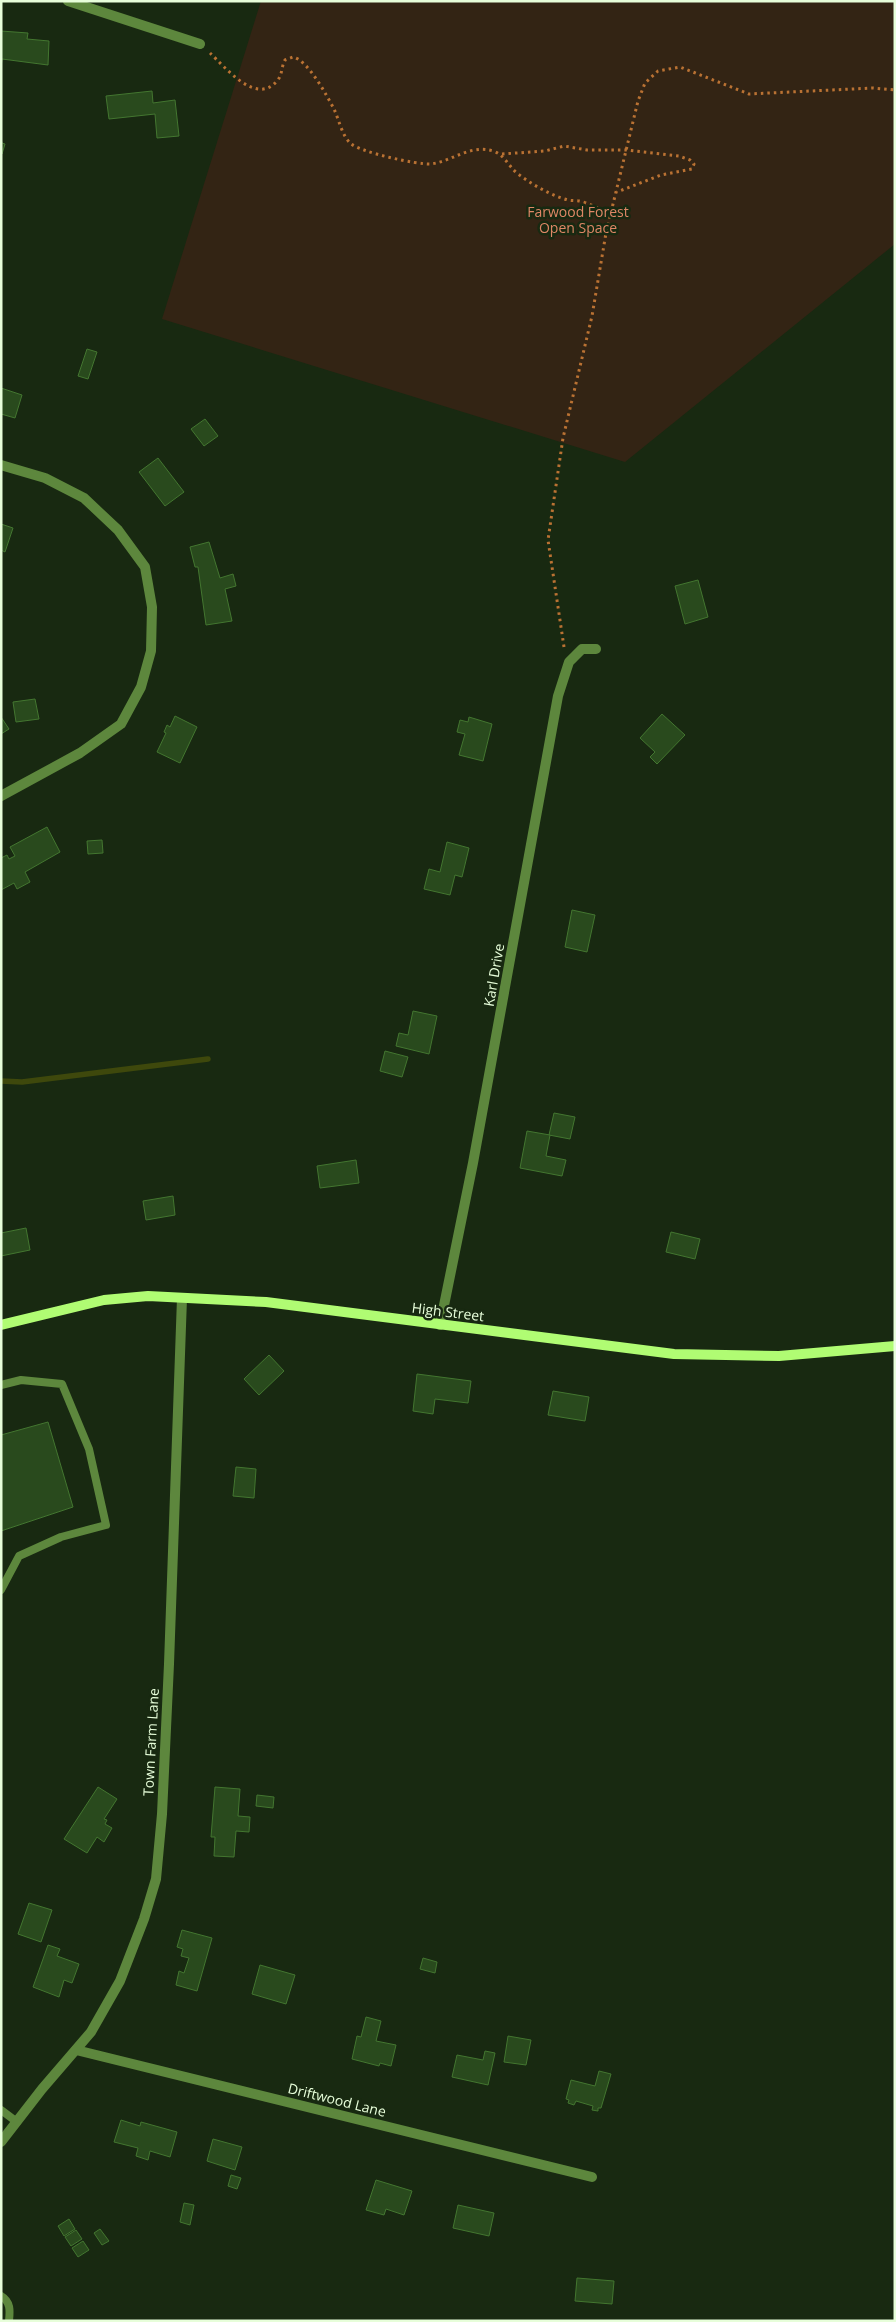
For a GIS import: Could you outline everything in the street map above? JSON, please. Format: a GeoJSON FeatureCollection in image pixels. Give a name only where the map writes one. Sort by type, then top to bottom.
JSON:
{"type":"FeatureCollection","features":[{"type":"Feature","properties":{"kind":"main road","name":"High Street"},"geometry":{"type":"LineString","coordinates":[[1,1325],[104,1300],[148,1296],[266,1302],[674,1354],[779,1356],[895,1346]]}},
{"type":"Feature","properties":{"kind":"street"},"geometry":{"type":"LineString","coordinates":[[68,1],[200,44]]}},
{"type":"Feature","properties":{"kind":"street"},"geometry":{"type":"LineString","coordinates":[[1,465],[45,478],[84,498],[118,530],[145,567],[152,607],[151,650],[140,686],[121,724],[80,753],[1,796]]}},
{"type":"Feature","properties":{"kind":"street"},"geometry":{"type":"LineString","coordinates":[[567,666],[582,649],[596,649]]}},
{"type":"Feature","properties":{"kind":"street","name":"Karl Drive"},"geometry":{"type":"LineString","coordinates":[[440,1325],[473,1163],[556,706],[567,666]]}},
{"type":"Feature","properties":{"kind":"street","name":"Town Farm Lane"},"geometry":{"type":"LineString","coordinates":[[1,2142],[91,2032],[120,1981],[144,1919],[156,1879],[162,1814],[169,1664],[182,1298]]}},
{"type":"Feature","properties":{"kind":"street","name":"Driftwood Lane"},"geometry":{"type":"LineString","coordinates":[[76,2050],[592,2177]]}},
{"type":"Feature","properties":{"kind":"lane"},"geometry":{"type":"LineString","coordinates":[[1,1385],[21,1380],[62,1384],[90,1449],[106,1525],[61,1537],[19,1556],[1,1590]]}},
{"type":"Feature","properties":{"kind":"lane"},"geometry":{"type":"LineString","coordinates":[[1,2110],[17,2122]]}},
{"type":"Feature","properties":{"kind":"lane"},"geometry":{"type":"LineString","coordinates":[[1,2296],[6,2299],[10,2310],[9,2321]]}},
{"type":"Feature","properties":{"kind":"path"},"geometry":{"type":"LineString","coordinates":[[200,44],[241,81],[251,88],[260,90],[272,86],[278,80],[285,60],[293,57],[303,61],[313,73],[333,108],[350,144],[385,157],[432,164],[460,152],[482,149],[502,154],[545,151],[564,146],[587,150],[626,150],[679,156],[690,160],[694,164],[692,169],[687,171],[661,175],[616,192]]}},
{"type":"Feature","properties":{"kind":"path"},"geometry":{"type":"LineString","coordinates":[[567,666],[548,540],[562,438],[592,316],[599,266],[611,211],[641,91],[650,78],[658,71],[666,68],[680,67],[749,94],[873,88],[895,90]]}},
{"type":"Feature","properties":{"kind":"path"},"geometry":{"type":"LineString","coordinates":[[502,154],[516,172],[537,186],[571,201],[578,200],[595,208],[611,211]]}},
{"type":"Feature","properties":{"kind":"green space","name":"Farwood Forest Open Space"},"geometry":{"type":"Polygon","coordinates":[[[261,1],[895,1],[895,244],[625,462],[162,319],[261,1]]]}},
{"type":"Feature","properties":{"kind":"building"},"geometry":{"type":"Polygon","coordinates":[[[1,31],[28,33],[27,39],[49,41],[48,65],[2,59],[1,68],[1,31]]]}},
{"type":"Feature","properties":{"kind":"building"},"geometry":{"type":"Polygon","coordinates":[[[152,91],[153,103],[175,100],[179,136],[157,138],[155,114],[109,119],[106,96],[152,91]]]}},
{"type":"Feature","properties":{"kind":"building"},"geometry":{"type":"Polygon","coordinates":[[[1,139],[2,143],[5,144],[2,154],[1,139]]]}},
{"type":"Feature","properties":{"kind":"building"},"geometry":{"type":"Polygon","coordinates":[[[87,349],[97,352],[88,379],[78,376],[87,349]]]}},
{"type":"Feature","properties":{"kind":"building"},"geometry":{"type":"Polygon","coordinates":[[[1,388],[22,395],[15,418],[1,414],[1,388]]]}},
{"type":"Feature","properties":{"kind":"building"},"geometry":{"type":"Polygon","coordinates":[[[205,419],[218,436],[204,446],[191,429],[205,419]]]}},
{"type":"Feature","properties":{"kind":"building"},"geometry":{"type":"Polygon","coordinates":[[[158,458],[184,492],[165,506],[139,472],[158,458]]]}},
{"type":"Feature","properties":{"kind":"building"},"geometry":{"type":"Polygon","coordinates":[[[1,524],[13,528],[5,552],[1,550],[1,524]]]}},
{"type":"Feature","properties":{"kind":"building"},"geometry":{"type":"Polygon","coordinates":[[[209,542],[220,578],[233,574],[236,586],[225,589],[232,621],[206,625],[198,567],[195,567],[190,547],[209,542]]]}},
{"type":"Feature","properties":{"kind":"building"},"geometry":{"type":"Polygon","coordinates":[[[698,580],[708,617],[685,624],[675,586],[698,580]]]}},
{"type":"Feature","properties":{"kind":"building"},"geometry":{"type":"Polygon","coordinates":[[[35,699],[39,719],[16,722],[13,702],[35,699]]]}},
{"type":"Feature","properties":{"kind":"building"},"geometry":{"type":"Polygon","coordinates":[[[662,714],[685,735],[657,764],[650,757],[655,752],[640,738],[662,714]]]}},
{"type":"Feature","properties":{"kind":"building"},"geometry":{"type":"Polygon","coordinates":[[[175,716],[197,727],[180,763],[157,752],[166,733],[164,732],[167,725],[170,727],[175,716]]]}},
{"type":"Feature","properties":{"kind":"building"},"geometry":{"type":"Polygon","coordinates":[[[1,717],[9,729],[1,734],[1,717]]]}},
{"type":"Feature","properties":{"kind":"building"},"geometry":{"type":"Polygon","coordinates":[[[469,717],[492,724],[483,761],[459,755],[465,734],[457,732],[460,720],[468,722],[469,717]]]}},
{"type":"Feature","properties":{"kind":"building"},"geometry":{"type":"Polygon","coordinates":[[[47,827],[60,852],[25,872],[30,882],[17,889],[14,883],[1,890],[1,858],[7,855],[9,859],[15,856],[10,847],[47,827]]]}},
{"type":"Feature","properties":{"kind":"building"},"geometry":{"type":"Polygon","coordinates":[[[102,840],[103,853],[88,854],[87,841],[102,840]]]}},
{"type":"Feature","properties":{"kind":"building"},"geometry":{"type":"Polygon","coordinates":[[[447,842],[469,848],[462,877],[455,875],[450,895],[424,889],[429,869],[440,872],[447,842]]]}},
{"type":"Feature","properties":{"kind":"building"},"geometry":{"type":"Polygon","coordinates":[[[572,910],[595,915],[587,952],[565,947],[572,910]]]}},
{"type":"Feature","properties":{"kind":"building"},"geometry":{"type":"Polygon","coordinates":[[[413,1011],[437,1016],[429,1054],[396,1046],[399,1033],[408,1035],[413,1011]]]}},
{"type":"Feature","properties":{"kind":"building"},"geometry":{"type":"Polygon","coordinates":[[[385,1051],[408,1057],[402,1077],[380,1071],[385,1051]]]}},
{"type":"Feature","properties":{"kind":"building"},"geometry":{"type":"Polygon","coordinates":[[[554,1113],[575,1117],[570,1139],[549,1135],[554,1113]]]}},
{"type":"Feature","properties":{"kind":"building"},"geometry":{"type":"Polygon","coordinates":[[[527,1131],[550,1135],[546,1156],[566,1160],[562,1176],[520,1168],[527,1131]]]}},
{"type":"Feature","properties":{"kind":"building"},"geometry":{"type":"Polygon","coordinates":[[[356,1160],[359,1183],[320,1188],[317,1166],[356,1160]]]}},
{"type":"Feature","properties":{"kind":"building"},"geometry":{"type":"Polygon","coordinates":[[[173,1196],[175,1215],[146,1220],[143,1201],[173,1196]]]}},
{"type":"Feature","properties":{"kind":"building"},"geometry":{"type":"Polygon","coordinates":[[[26,1228],[30,1250],[1,1256],[1,1233],[26,1228]]]}},
{"type":"Feature","properties":{"kind":"building"},"geometry":{"type":"Polygon","coordinates":[[[671,1232],[700,1239],[695,1259],[666,1252],[671,1232]]]}},
{"type":"Feature","properties":{"kind":"building"},"geometry":{"type":"Polygon","coordinates":[[[269,1355],[284,1371],[259,1395],[244,1379],[269,1355]]]}},
{"type":"Feature","properties":{"kind":"building"},"geometry":{"type":"Polygon","coordinates":[[[417,1374],[471,1381],[468,1403],[435,1399],[433,1414],[413,1411],[417,1374]]]}},
{"type":"Feature","properties":{"kind":"building"},"geometry":{"type":"Polygon","coordinates":[[[553,1391],[589,1397],[585,1421],[548,1415],[553,1391]]]}},
{"type":"Feature","properties":{"kind":"building"},"geometry":{"type":"Polygon","coordinates":[[[48,1422],[73,1507],[1,1531],[1,1435],[48,1422]]]}},
{"type":"Feature","properties":{"kind":"building"},"geometry":{"type":"Polygon","coordinates":[[[236,1467],[256,1469],[254,1498],[233,1496],[236,1467]]]}},
{"type":"Feature","properties":{"kind":"building"},"geometry":{"type":"Polygon","coordinates":[[[98,1787],[117,1799],[104,1819],[107,1820],[105,1824],[112,1828],[104,1842],[97,1837],[87,1853],[64,1839],[98,1787]]]}},
{"type":"Feature","properties":{"kind":"building"},"geometry":{"type":"Polygon","coordinates":[[[215,1787],[240,1789],[238,1816],[250,1817],[249,1832],[236,1831],[234,1857],[214,1856],[215,1837],[211,1837],[215,1787]]]}},
{"type":"Feature","properties":{"kind":"building"},"geometry":{"type":"Polygon","coordinates":[[[257,1795],[274,1797],[273,1808],[256,1806],[257,1795]]]}},
{"type":"Feature","properties":{"kind":"building"},"geometry":{"type":"Polygon","coordinates":[[[29,1903],[52,1910],[41,1942],[18,1934],[29,1903]]]}},
{"type":"Feature","properties":{"kind":"building"},"geometry":{"type":"Polygon","coordinates":[[[182,1930],[212,1938],[197,1991],[176,1985],[179,1971],[184,1973],[189,1958],[181,1956],[183,1949],[177,1947],[182,1930]]]}},
{"type":"Feature","properties":{"kind":"building"},"geometry":{"type":"Polygon","coordinates":[[[48,1945],[60,1949],[57,1956],[79,1964],[72,1983],[64,1980],[59,1997],[33,1987],[48,1945]]]}},
{"type":"Feature","properties":{"kind":"building"},"geometry":{"type":"Polygon","coordinates":[[[423,1958],[437,1962],[435,1973],[420,1969],[423,1958]]]}},
{"type":"Feature","properties":{"kind":"building"},"geometry":{"type":"Polygon","coordinates":[[[260,1965],[295,1975],[286,2004],[252,1994],[260,1965]]]}},
{"type":"Feature","properties":{"kind":"building"},"geometry":{"type":"Polygon","coordinates":[[[366,2017],[381,2021],[376,2041],[396,2045],[391,2066],[380,2063],[379,2066],[352,2059],[357,2036],[361,2037],[366,2017]]]}},
{"type":"Feature","properties":{"kind":"building"},"geometry":{"type":"Polygon","coordinates":[[[508,2036],[531,2040],[526,2065],[504,2062],[508,2036]]]}},
{"type":"Feature","properties":{"kind":"building"},"geometry":{"type":"Polygon","coordinates":[[[485,2051],[495,2053],[488,2085],[452,2077],[457,2055],[483,2060],[485,2051]]]}},
{"type":"Feature","properties":{"kind":"building"},"geometry":{"type":"Polygon","coordinates":[[[599,2071],[611,2074],[601,2108],[598,2108],[598,2111],[592,2110],[593,2106],[576,2101],[574,2105],[568,2103],[569,2100],[566,2099],[571,2080],[595,2086],[599,2071]]]}},
{"type":"Feature","properties":{"kind":"building"},"geometry":{"type":"Polygon","coordinates":[[[121,2120],[140,2126],[141,2122],[177,2132],[170,2157],[150,2151],[148,2160],[136,2156],[138,2148],[114,2142],[121,2120]]]}},
{"type":"Feature","properties":{"kind":"building"},"geometry":{"type":"Polygon","coordinates":[[[213,2139],[242,2147],[235,2170],[207,2161],[213,2139]]]}},
{"type":"Feature","properties":{"kind":"building"},"geometry":{"type":"Polygon","coordinates":[[[231,2175],[241,2178],[237,2189],[228,2186],[231,2175]]]}},
{"type":"Feature","properties":{"kind":"building"},"geometry":{"type":"Polygon","coordinates":[[[376,2180],[412,2191],[404,2215],[386,2209],[384,2215],[366,2210],[376,2180]]]}},
{"type":"Feature","properties":{"kind":"building"},"geometry":{"type":"Polygon","coordinates":[[[184,2203],[194,2205],[190,2225],[180,2222],[184,2203]]]}},
{"type":"Feature","properties":{"kind":"building"},"geometry":{"type":"Polygon","coordinates":[[[458,2205],[494,2213],[489,2236],[453,2228],[458,2205]]]}},
{"type":"Feature","properties":{"kind":"building"},"geometry":{"type":"Polygon","coordinates":[[[69,2219],[75,2229],[64,2236],[58,2226],[69,2219]]]}},
{"type":"Feature","properties":{"kind":"building"},"geometry":{"type":"Polygon","coordinates":[[[100,2229],[109,2241],[102,2245],[94,2233],[100,2229]]]}},
{"type":"Feature","properties":{"kind":"building"},"geometry":{"type":"Polygon","coordinates":[[[76,2230],[82,2239],[71,2246],[65,2237],[76,2230]]]}},
{"type":"Feature","properties":{"kind":"building"},"geometry":{"type":"Polygon","coordinates":[[[83,2241],[89,2250],[78,2257],[72,2248],[83,2241]]]}},
{"type":"Feature","properties":{"kind":"building"},"geometry":{"type":"Polygon","coordinates":[[[577,2278],[614,2281],[612,2304],[575,2301],[577,2278]]]}},
{"type":"Feature","properties":{"kind":"waterway"},"geometry":{"type":"LineString","coordinates":[[1,1081],[22,1082],[208,1059]]}}]}
